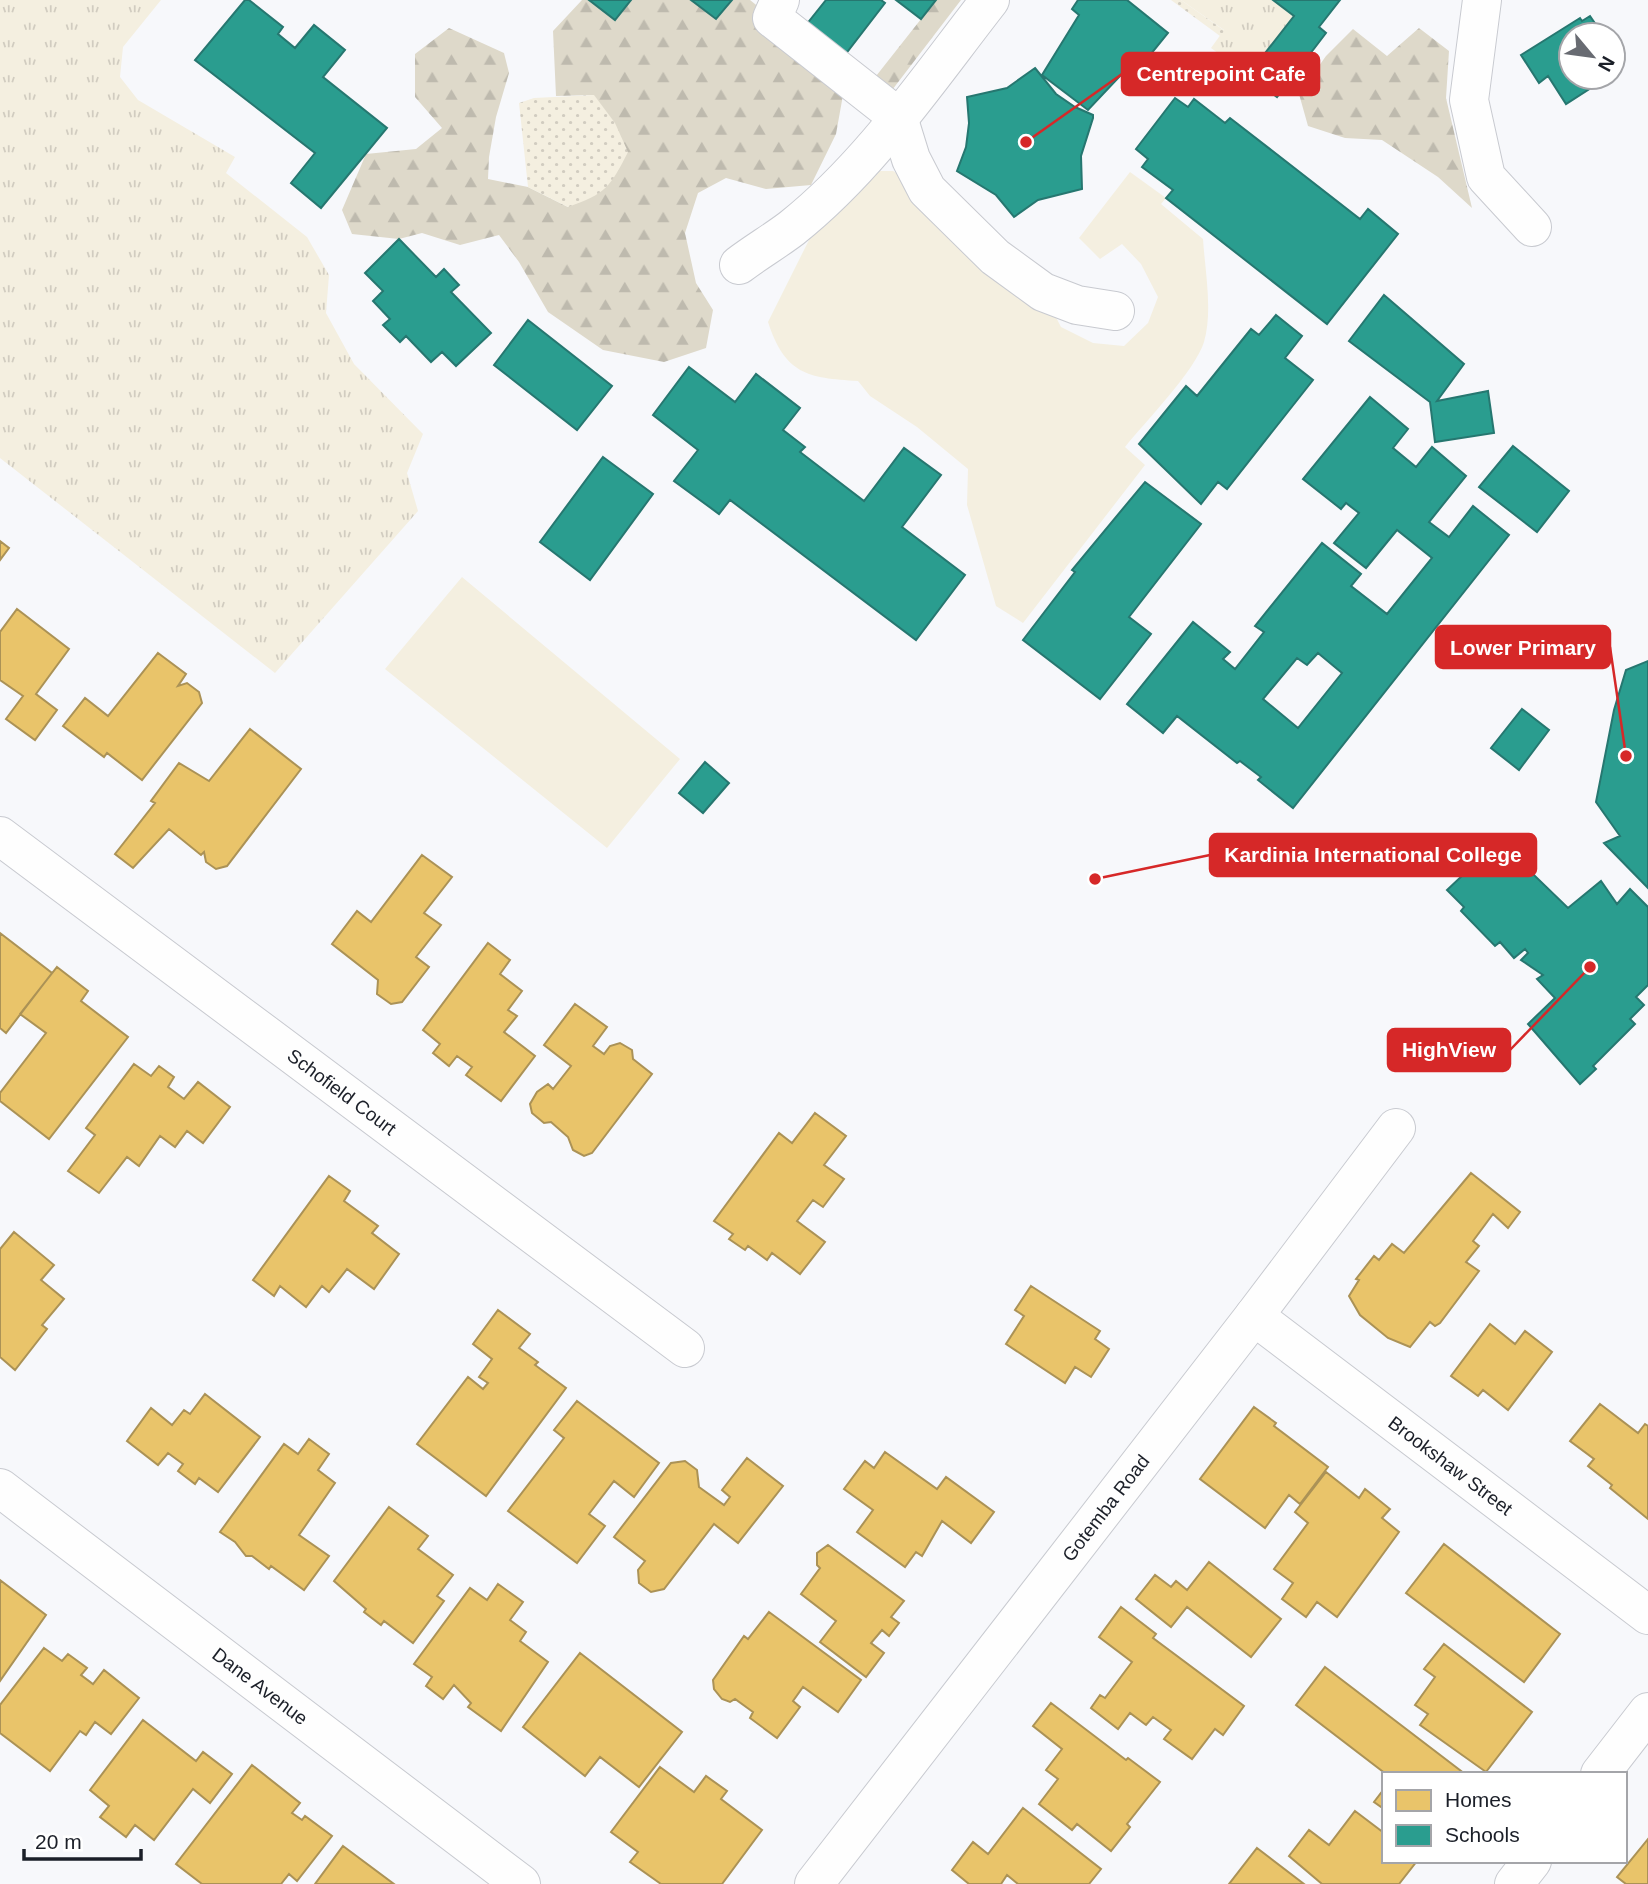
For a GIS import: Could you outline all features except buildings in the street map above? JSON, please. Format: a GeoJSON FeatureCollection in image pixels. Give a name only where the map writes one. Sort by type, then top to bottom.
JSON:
{"type":"FeatureCollection","features":[{"type":"Feature","properties":{"kind":"street"},"geometry":{"type":"LineString","coordinates":[[780,0],[772,18],[898,117],[911,159],[927,190],[995,257],[1043,292],[1077,305],[1115,311]]}},
{"type":"Feature","properties":{"kind":"street"},"geometry":{"type":"LineString","coordinates":[[738,265],[793,227],[840,182],[898,117],[990,0]]}},
{"type":"Feature","properties":{"kind":"street"},"geometry":{"type":"LineString","coordinates":[[1482,0],[1469,100],[1486,177],[1532,227]]}},
{"type":"Feature","properties":{"kind":"street","name":"Schofield Court"},"geometry":{"type":"LineString","coordinates":[[0,836],[685,1348]]}},
{"type":"Feature","properties":{"kind":"street","name":"Gotemba Road"},"geometry":{"type":"LineString","coordinates":[[814,1884],[1254,1317],[1395,1129]]}},
{"type":"Feature","properties":{"kind":"street","name":"Brookshaw Street"},"geometry":{"type":"LineString","coordinates":[[1254,1317],[1648,1615]]}},
{"type":"Feature","properties":{"kind":"street","name":"Dane Avenue"},"geometry":{"type":"LineString","coordinates":[[0,1488],[521,1884]]}},
{"type":"Feature","properties":{"kind":"street"},"geometry":{"type":"LineString","coordinates":[[1602,1772],[1648,1712]]}},
{"type":"Feature","properties":{"kind":"street"},"geometry":{"type":"LineString","coordinates":[[1514,1884],[1530,1863]]}},
{"type":"Feature","properties":{"kind":"green space"},"geometry":{"type":"Polygon","coordinates":[[[0,0],[161,0],[123,47],[120,77],[138,100],[235,157],[226,173],[307,237],[329,275],[326,313],[354,364],[423,434],[407,473],[418,511],[275,673],[0,458],[0,0]]]}},
{"type":"Feature","properties":{"kind":"green space"},"geometry":{"type":"Polygon","coordinates":[[[582,0],[589,0],[615,20],[631,0],[691,0],[716,19],[732,0],[750,0],[834,68],[843,95],[836,134],[811,185],[766,189],[726,178],[698,193],[685,233],[696,283],[713,310],[706,348],[664,362],[603,350],[548,312],[519,262],[499,235],[460,245],[422,233],[399,239],[352,234],[342,210],[366,154],[416,149],[442,128],[415,97],[415,54],[449,28],[504,53],[509,73],[496,117],[488,179],[528,187],[568,207],[594,95],[556,96],[553,31],[582,0]]]}},
{"type":"Feature","properties":{"kind":"green space"},"geometry":{"type":"Polygon","coordinates":[[[936,0],[961,0],[886,98],[869,85],[936,0]]]}},
{"type":"Feature","properties":{"kind":"green space"},"geometry":{"type":"Polygon","coordinates":[[[1171,0],[1181,0],[1225,31],[1220,36],[1171,0]]]}},
{"type":"Feature","properties":{"kind":"green space"},"geometry":{"type":"Polygon","coordinates":[[[1181,0],[1273,0],[1294,16],[1248,75],[1211,48],[1224,30],[1181,0]]]}},
{"type":"Feature","properties":{"kind":"green space"},"geometry":{"type":"Polygon","coordinates":[[[1419,28],[1449,51],[1446,98],[1472,208],[1438,177],[1382,140],[1345,138],[1308,126],[1299,94],[1326,56],[1353,29],[1387,56],[1419,28]]]}},
{"type":"Feature","properties":{"kind":"green space"},"geometry":{"type":"Polygon","coordinates":[[[594,95],[615,123],[628,152],[606,188],[591,198],[568,207],[528,187],[519,103],[534,98],[594,95]]]}},
{"type":"Feature","properties":{"kind":"green space"},"geometry":{"type":"Polygon","coordinates":[[[858,171],[893,171],[933,193],[1043,292],[1061,327],[1093,343],[1124,346],[1148,323],[1158,297],[1141,264],[1122,244],[1100,259],[1079,238],[1130,172],[1166,198],[1161,204],[1203,239],[1208,317],[1207,330],[1199,354],[1125,447],[1145,465],[1023,623],[996,606],[967,505],[968,469],[917,427],[870,396],[858,381],[812,375],[790,363],[782,353],[768,322],[815,228],[858,171]]]}},
{"type":"Feature","properties":{"kind":"green space"},"geometry":{"type":"Polygon","coordinates":[[[462,577],[680,759],[607,848],[385,669],[462,577]]]}},
{"type":"Feature","properties":{"kind":"place","name":"Centrepoint Cafe"},"geometry":{"type":"Point","coordinates":[1026,142]}},
{"type":"Feature","properties":{"kind":"place","name":"Lower Primary"},"geometry":{"type":"Point","coordinates":[1626,756]}},
{"type":"Feature","properties":{"kind":"place","name":"Kardinia International College"},"geometry":{"type":"Point","coordinates":[1095,879]}},
{"type":"Feature","properties":{"kind":"place","name":"HighView"},"geometry":{"type":"Point","coordinates":[1590,967]}}]}
